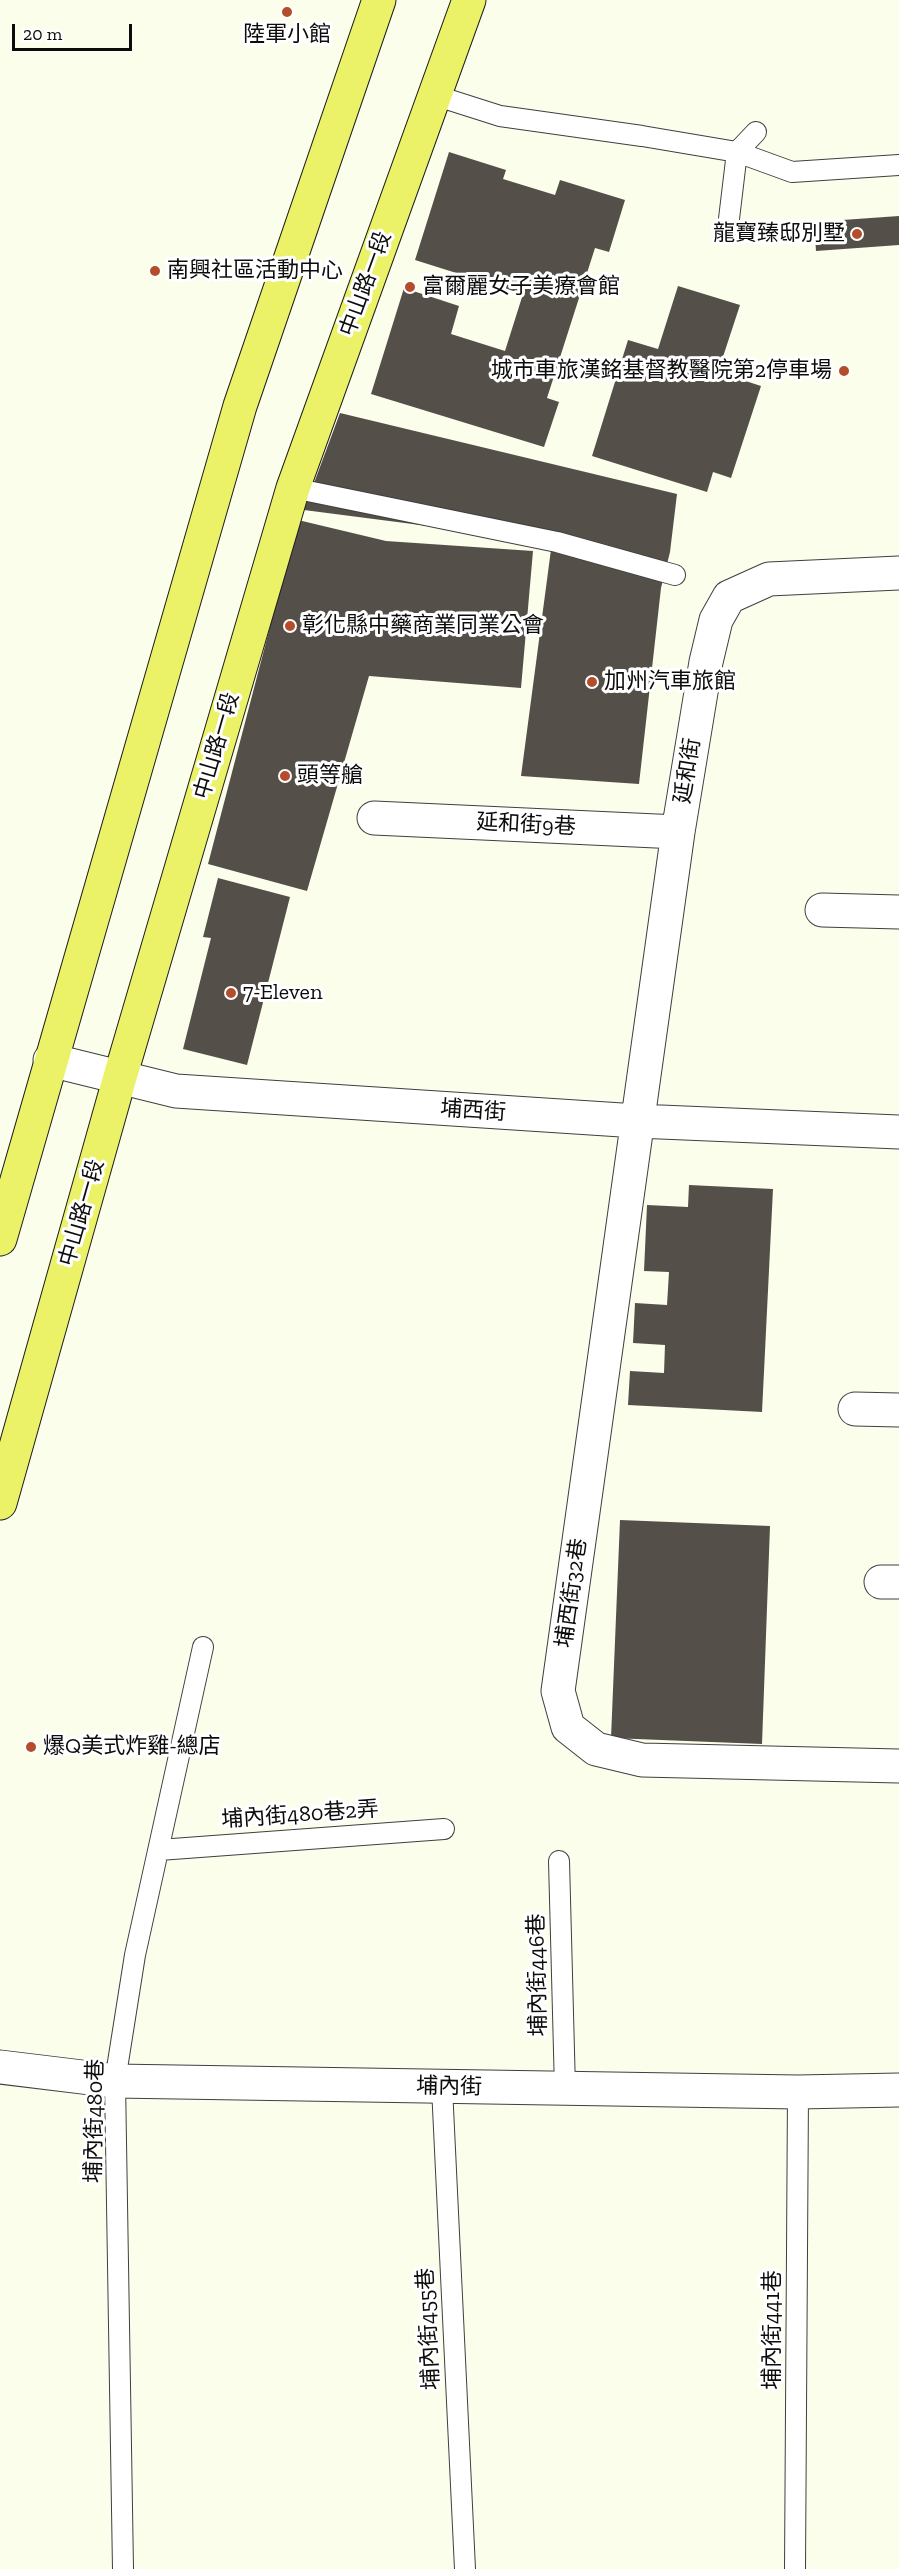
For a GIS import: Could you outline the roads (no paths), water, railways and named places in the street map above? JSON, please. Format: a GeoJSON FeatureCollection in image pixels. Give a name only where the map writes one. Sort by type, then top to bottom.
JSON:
{"type":"FeatureCollection","features":[{"type":"Feature","properties":{"kind":"main road"},"geometry":{"type":"LineString","coordinates":[[0,1239],[240,406],[379,0]]}},
{"type":"Feature","properties":{"kind":"main road","name":"中山路一段"},"geometry":{"type":"LineString","coordinates":[[0,1503],[10,1428],[120,1077],[293,488],[469,0]]}},
{"type":"Feature","properties":{"kind":"street","name":"延和街"},"geometry":{"type":"LineString","coordinates":[[637,1121],[678,832],[706,662],[716,620],[729,597],[769,579],[899,573]]}},
{"type":"Feature","properties":{"kind":"street","name":"延和街9巷"},"geometry":{"type":"LineString","coordinates":[[374,818],[678,832]]}},
{"type":"Feature","properties":{"kind":"street"},"geometry":{"type":"LineString","coordinates":[[822,910],[899,912]]}},
{"type":"Feature","properties":{"kind":"street","name":"埔西街"},"geometry":{"type":"LineString","coordinates":[[50,1060],[176,1091],[637,1121],[899,1132]]}},
{"type":"Feature","properties":{"kind":"street","name":"埔西街32巷"},"geometry":{"type":"LineString","coordinates":[[637,1121],[558,1691],[568,1727],[596,1749],[642,1760],[899,1766]]}},
{"type":"Feature","properties":{"kind":"street"},"geometry":{"type":"LineString","coordinates":[[855,1409],[899,1410]]}},
{"type":"Feature","properties":{"kind":"street","name":"埔內街"},"geometry":{"type":"LineString","coordinates":[[0,2067],[115,2081],[798,2092],[899,2090]]}},
{"type":"Feature","properties":{"kind":"lane"},"geometry":{"type":"LineString","coordinates":[[434,95],[500,116],[737,152],[792,172],[899,165]]}},
{"type":"Feature","properties":{"kind":"lane"},"geometry":{"type":"LineString","coordinates":[[728,227],[737,152],[756,132]]}},
{"type":"Feature","properties":{"kind":"lane"},"geometry":{"type":"LineString","coordinates":[[293,488],[557,542],[675,575]]}},
{"type":"Feature","properties":{"kind":"lane","name":"埔內街480巷"},"geometry":{"type":"LineString","coordinates":[[123,2569],[115,2081],[135,1955],[203,1647]]}},
{"type":"Feature","properties":{"kind":"lane","name":"埔內街480巷2弄"},"geometry":{"type":"LineString","coordinates":[[159,1850],[444,1829]]}},
{"type":"Feature","properties":{"kind":"lane","name":"埔內街446巷"},"geometry":{"type":"LineString","coordinates":[[559,1861],[565,2089]]}},
{"type":"Feature","properties":{"kind":"lane","name":"埔內街455巷"},"geometry":{"type":"LineString","coordinates":[[442,2087],[465,2569]]}},
{"type":"Feature","properties":{"kind":"lane","name":"埔內街441巷"},"geometry":{"type":"LineString","coordinates":[[795,2569],[798,2092]]}},
{"type":"Feature","properties":{"kind":"place","name":"陸軍小館"},"geometry":{"type":"Point","coordinates":[287,12]}},
{"type":"Feature","properties":{"kind":"place","name":"龍寶臻邸別墅"},"geometry":{"type":"Point","coordinates":[857,234]}},
{"type":"Feature","properties":{"kind":"place","name":"南興社區活動中心"},"geometry":{"type":"Point","coordinates":[155,271]}},
{"type":"Feature","properties":{"kind":"place","name":"富爾麗女子美療會館"},"geometry":{"type":"Point","coordinates":[410,287]}},
{"type":"Feature","properties":{"kind":"place","name":"城市車旅漢銘基督教醫院第2停車場"},"geometry":{"type":"Point","coordinates":[844,371]}},
{"type":"Feature","properties":{"kind":"place","name":"彰化縣中藥商業同業公會"},"geometry":{"type":"Point","coordinates":[290,626]}},
{"type":"Feature","properties":{"kind":"place","name":"加州汽車旅館"},"geometry":{"type":"Point","coordinates":[592,682]}},
{"type":"Feature","properties":{"kind":"place","name":"頭等艙"},"geometry":{"type":"Point","coordinates":[285,776]}},
{"type":"Feature","properties":{"kind":"place","name":"7-Eleven"},"geometry":{"type":"Point","coordinates":[231,993]}},
{"type":"Feature","properties":{"kind":"place","name":"爆Q美式炸雞-總店"},"geometry":{"type":"Point","coordinates":[31,1747]}}]}
